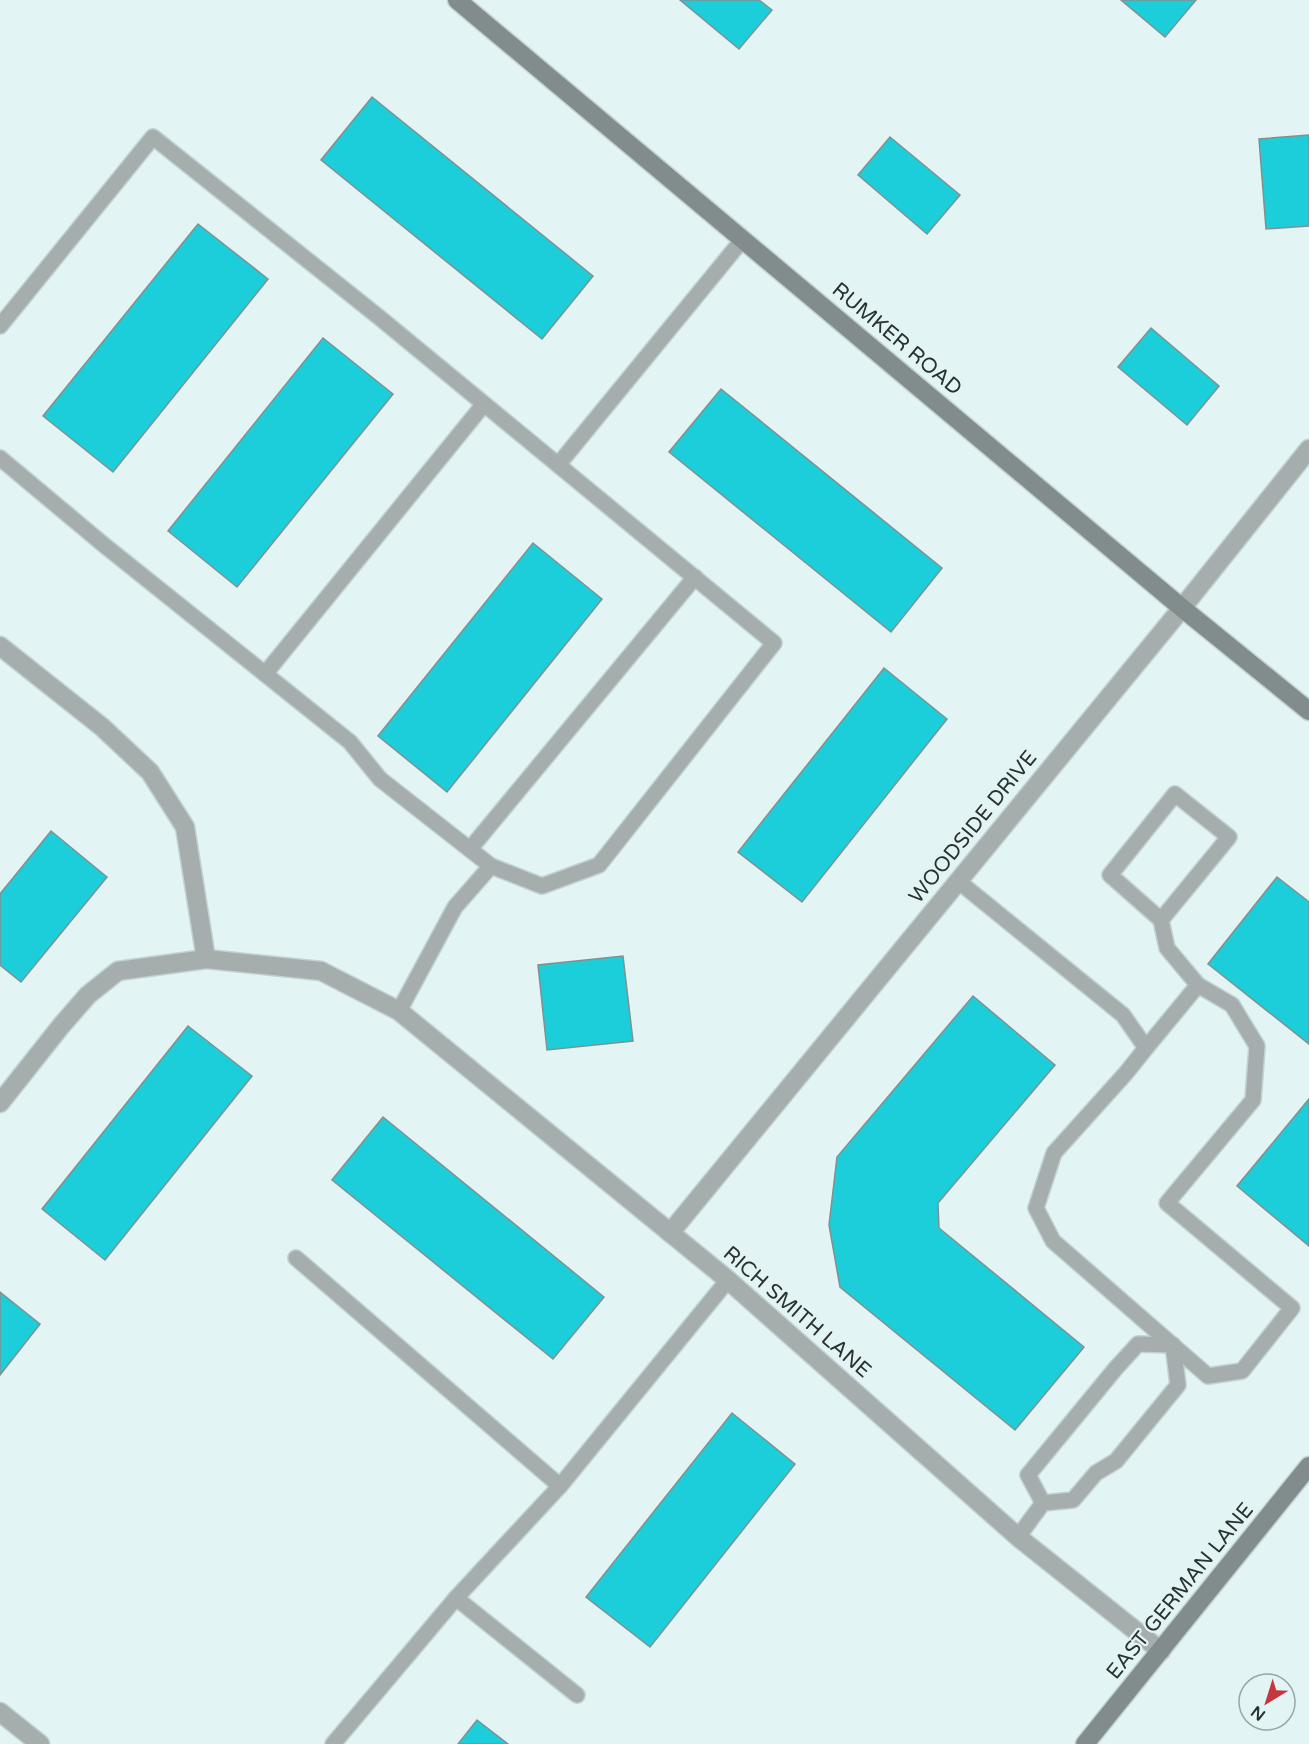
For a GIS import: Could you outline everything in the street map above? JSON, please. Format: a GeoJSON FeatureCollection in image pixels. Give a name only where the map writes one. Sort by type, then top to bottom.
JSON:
{"type":"FeatureCollection","features":[{"type":"Feature","properties":{"kind":"street","name":"RUMKER ROAD"},"geometry":{"type":"LineString","coordinates":[[457,0],[1182,608],[1309,711]]}},
{"type":"Feature","properties":{"kind":"street","name":"WOODSIDE DRIVE"},"geometry":{"type":"LineString","coordinates":[[670,1233],[1182,608],[1309,449]]}},
{"type":"Feature","properties":{"kind":"street"},"geometry":{"type":"LineString","coordinates":[[0,646],[102,727],[150,772],[185,827],[206,959]]}},
{"type":"Feature","properties":{"kind":"street","name":"RICH SMITH LANE"},"geometry":{"type":"LineString","coordinates":[[0,1103],[88,994],[118,971],[206,959],[321,971],[399,1011],[728,1280],[1018,1537],[1161,1651]]}},
{"type":"Feature","properties":{"kind":"street","name":"EAST GERMAN LANE"},"geometry":{"type":"LineString","coordinates":[[1085,1744],[1309,1466]]}},
{"type":"Feature","properties":{"kind":"street"},"geometry":{"type":"LineString","coordinates":[[0,1712],[40,1744]]}},
{"type":"Feature","properties":{"kind":"lane"},"geometry":{"type":"LineString","coordinates":[[0,327],[153,136],[380,318],[774,643],[599,865],[542,886],[491,866],[380,779],[350,742],[104,545],[0,458]]}},
{"type":"Feature","properties":{"kind":"lane"},"geometry":{"type":"LineString","coordinates":[[558,465],[743,239]]}},
{"type":"Feature","properties":{"kind":"lane"},"geometry":{"type":"LineString","coordinates":[[265,674],[484,404]]}},
{"type":"Feature","properties":{"kind":"lane"},"geometry":{"type":"LineString","coordinates":[[470,849],[695,577]]}},
{"type":"Feature","properties":{"kind":"lane"},"geometry":{"type":"LineString","coordinates":[[1161,920],[1229,837],[1175,794],[1110,875],[1161,920],[1167,948],[1198,985],[1232,1005],[1257,1046],[1253,1100],[1167,1203],[1292,1308],[1242,1371],[1208,1376],[1053,1241],[1036,1208],[1054,1153],[1126,1073],[1198,985]]}},
{"type":"Feature","properties":{"kind":"lane"},"geometry":{"type":"LineString","coordinates":[[399,1011],[455,907],[491,866]]}},
{"type":"Feature","properties":{"kind":"lane"},"geometry":{"type":"LineString","coordinates":[[958,881],[1123,1015],[1146,1048]]}},
{"type":"Feature","properties":{"kind":"lane"},"geometry":{"type":"LineString","coordinates":[[296,1258],[560,1486]]}},
{"type":"Feature","properties":{"kind":"lane"},"geometry":{"type":"LineString","coordinates":[[333,1744],[456,1598],[560,1486],[728,1280]]}},
{"type":"Feature","properties":{"kind":"lane"},"geometry":{"type":"LineString","coordinates":[[1043,1503],[1028,1475],[1116,1368],[1138,1344],[1173,1345]]}},
{"type":"Feature","properties":{"kind":"lane"},"geometry":{"type":"LineString","coordinates":[[1018,1537],[1043,1503],[1073,1500],[1096,1473],[1116,1461],[1178,1385],[1173,1345]]}},
{"type":"Feature","properties":{"kind":"lane"},"geometry":{"type":"LineString","coordinates":[[456,1598],[577,1695]]}},
{"type":"Feature","properties":{"kind":"building"},"geometry":{"type":"Polygon","coordinates":[[[680,0],[759,0],[772,10],[739,49],[680,0]]]}},
{"type":"Feature","properties":{"kind":"building"},"geometry":{"type":"Polygon","coordinates":[[[1121,0],[1196,0],[1165,37],[1121,0]]]}},
{"type":"Feature","properties":{"kind":"building"},"geometry":{"type":"Polygon","coordinates":[[[372,97],[593,276],[542,339],[321,160],[372,97]]]}},
{"type":"Feature","properties":{"kind":"building"},"geometry":{"type":"Polygon","coordinates":[[[1309,135],[1309,226],[1266,229],[1259,139],[1309,135]]]}},
{"type":"Feature","properties":{"kind":"building"},"geometry":{"type":"Polygon","coordinates":[[[890,137],[960,195],[927,234],[858,175],[890,137]]]}},
{"type":"Feature","properties":{"kind":"building"},"geometry":{"type":"Polygon","coordinates":[[[198,224],[268,279],[113,472],[43,416],[198,224]]]}},
{"type":"Feature","properties":{"kind":"building"},"geometry":{"type":"Polygon","coordinates":[[[1151,328],[1219,386],[1187,425],[1118,367],[1151,328]]]}},
{"type":"Feature","properties":{"kind":"building"},"geometry":{"type":"Polygon","coordinates":[[[323,338],[393,394],[237,587],[168,531],[323,338]]]}},
{"type":"Feature","properties":{"kind":"building"},"geometry":{"type":"Polygon","coordinates":[[[721,389],[942,568],[891,632],[669,452],[721,389]]]}},
{"type":"Feature","properties":{"kind":"building"},"geometry":{"type":"Polygon","coordinates":[[[533,543],[602,599],[447,792],[378,736],[533,543]]]}},
{"type":"Feature","properties":{"kind":"building"},"geometry":{"type":"Polygon","coordinates":[[[884,668],[947,719],[802,902],[738,852],[884,668]]]}},
{"type":"Feature","properties":{"kind":"building"},"geometry":{"type":"Polygon","coordinates":[[[51,831],[107,877],[21,982],[0,965],[0,894],[51,831]]]}},
{"type":"Feature","properties":{"kind":"building"},"geometry":{"type":"Polygon","coordinates":[[[1277,877],[1309,902],[1309,1044],[1208,964],[1277,877]]]}},
{"type":"Feature","properties":{"kind":"building"},"geometry":{"type":"Polygon","coordinates":[[[623,956],[633,1041],[547,1050],[538,965],[623,956]]]}},
{"type":"Feature","properties":{"kind":"building"},"geometry":{"type":"Polygon","coordinates":[[[973,996],[1055,1065],[938,1203],[939,1228],[1084,1347],[1015,1430],[840,1287],[829,1225],[837,1157],[973,996]]]}},
{"type":"Feature","properties":{"kind":"building"},"geometry":{"type":"Polygon","coordinates":[[[188,1026],[252,1076],[105,1260],[42,1209],[188,1026]]]}},
{"type":"Feature","properties":{"kind":"building"},"geometry":{"type":"Polygon","coordinates":[[[1309,1099],[1309,1246],[1237,1186],[1309,1099]]]}},
{"type":"Feature","properties":{"kind":"building"},"geometry":{"type":"Polygon","coordinates":[[[383,1117],[604,1297],[553,1359],[332,1180],[383,1117]]]}},
{"type":"Feature","properties":{"kind":"building"},"geometry":{"type":"Polygon","coordinates":[[[0,1292],[40,1324],[0,1375],[0,1292]]]}},
{"type":"Feature","properties":{"kind":"building"},"geometry":{"type":"Polygon","coordinates":[[[732,1413],[795,1464],[650,1647],[586,1597],[732,1413]]]}},
{"type":"Feature","properties":{"kind":"building"},"geometry":{"type":"Polygon","coordinates":[[[477,1720],[508,1744],[458,1744],[477,1720]]]}}]}
